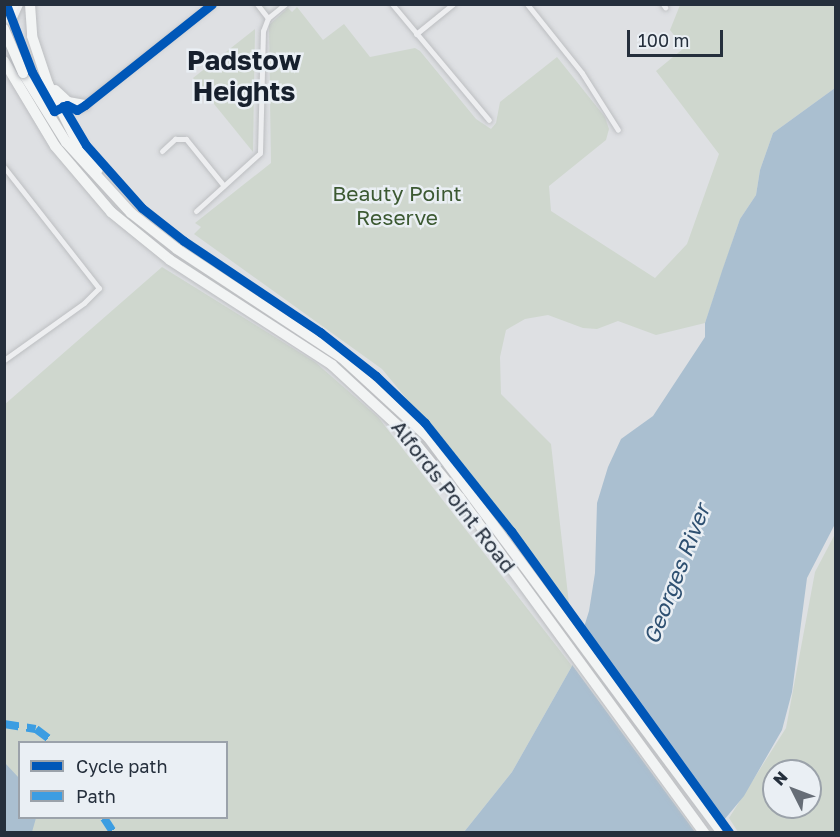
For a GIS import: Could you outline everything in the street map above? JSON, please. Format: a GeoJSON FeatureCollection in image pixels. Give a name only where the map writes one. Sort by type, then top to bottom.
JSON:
{"type":"FeatureCollection","features":[{"type":"Feature","properties":{"kind":"highway"},"geometry":{"type":"LineString","coordinates":[[30,4],[32,36],[43,70],[86,155],[167,242]]}},
{"type":"Feature","properties":{"kind":"highway","name":"Alfords Point Road"},"geometry":{"type":"LineString","coordinates":[[4,32],[23,73],[49,118],[86,167],[118,201],[167,242],[323,344],[387,396],[443,455],[721,832]]}},
{"type":"Feature","properties":{"kind":"highway","name":"Alfords Point Road"},"geometry":{"type":"LineString","coordinates":[[4,61],[17,91],[55,146],[92,193],[156,250],[310,349],[372,398],[434,465],[704,832]]}},
{"type":"Feature","properties":{"kind":"highway"},"geometry":{"type":"LineString","coordinates":[[43,70],[60,97],[81,108]]}},
{"type":"Feature","properties":{"kind":"highway"},"geometry":{"type":"LineString","coordinates":[[4,74],[17,91]]}},
{"type":"Feature","properties":{"kind":"main road"},"geometry":{"type":"LineString","coordinates":[[4,32],[15,4]]}},
{"type":"Feature","properties":{"kind":"street"},"geometry":{"type":"LineString","coordinates":[[4,32],[20,4]]}},
{"type":"Feature","properties":{"kind":"street"},"geometry":{"type":"LineString","coordinates":[[81,108],[212,4]]}},
{"type":"Feature","properties":{"kind":"street"},"geometry":{"type":"LineString","coordinates":[[257,4],[268,18]]}},
{"type":"Feature","properties":{"kind":"street"},"geometry":{"type":"LineString","coordinates":[[196,211],[254,162],[261,148],[263,39],[268,18],[285,4]]}},
{"type":"Feature","properties":{"kind":"street"},"geometry":{"type":"LineString","coordinates":[[392,4],[489,120]]}},
{"type":"Feature","properties":{"kind":"street"},"geometry":{"type":"LineString","coordinates":[[416,34],[453,4]]}},
{"type":"Feature","properties":{"kind":"street"},"geometry":{"type":"LineString","coordinates":[[527,4],[582,73],[618,130]]}},
{"type":"Feature","properties":{"kind":"street"},"geometry":{"type":"LineString","coordinates":[[183,138],[186,131]]}},
{"type":"Feature","properties":{"kind":"street"},"geometry":{"type":"LineString","coordinates":[[183,138],[224,186]]}},
{"type":"Feature","properties":{"kind":"street"},"geometry":{"type":"LineString","coordinates":[[162,151],[175,140],[183,138]]}},
{"type":"Feature","properties":{"kind":"street"},"geometry":{"type":"LineString","coordinates":[[4,167],[99,288],[89,300],[4,360]]}},
{"type":"Feature","properties":{"kind":"green space","name":"Beauty Point Reserve"},"geometry":{"type":"Polygon","coordinates":[[[680,5],[835,5],[835,88],[773,133],[760,170],[756,195],[740,219],[705,323],[656,335],[618,321],[597,329],[583,328],[548,315],[525,319],[506,330],[500,357],[501,394],[551,444],[569,604],[519,535],[382,369],[194,234],[201,227],[195,223],[271,163],[269,25],[288,8],[292,12],[297,7],[323,40],[344,24],[370,57],[415,48],[420,51],[476,119],[491,129],[496,123],[500,102],[557,57],[605,117],[609,129],[606,140],[549,186],[551,211],[655,278],[687,244],[719,154],[656,71],[684,48],[670,30],[680,5]]]}},
{"type":"Feature","properties":{"kind":"green space"},"geometry":{"type":"Polygon","coordinates":[[[255,29],[253,152],[193,78],[255,29]]]}},
{"type":"Feature","properties":{"kind":"green space"},"geometry":{"type":"Polygon","coordinates":[[[162,267],[315,362],[378,417],[572,666],[512,772],[464,832],[5,832],[4,405],[162,267]]]}},
{"type":"Feature","properties":{"kind":"green space"},"geometry":{"type":"Polygon","coordinates":[[[835,534],[835,832],[738,832],[729,818],[762,766],[762,819],[822,819],[822,759],[766,759],[786,728],[815,572],[835,534]]]}},
{"type":"Feature","properties":{"kind":"water","name":"Georges River"},"geometry":{"type":"Polygon","coordinates":[[[835,88],[835,524],[807,578],[792,692],[782,730],[765,759],[762,759],[762,765],[744,796],[714,832],[464,832],[512,772],[572,666],[589,611],[595,573],[597,503],[608,467],[621,439],[653,416],[705,337],[705,323],[722,271],[740,219],[756,195],[760,170],[773,133],[835,88]]]}},
{"type":"Feature","properties":{"kind":"water"},"geometry":{"type":"Polygon","coordinates":[[[5,763],[18,777],[18,819],[36,819],[32,832],[5,832],[5,763]]]}},
{"type":"Feature","properties":{"kind":"pier"},"geometry":{"type":"Polygon","coordinates":[[[581,627],[725,824],[718,832],[695,832],[570,662],[581,627]]]}},
{"type":"Feature","properties":{"kind":"marked path"},"geometry":{"type":"LineString","coordinates":[[4,724],[36,729],[52,741]]}},
{"type":"Feature","properties":{"kind":"marked path"},"geometry":{"type":"LineString","coordinates":[[105,819],[113,832]]}},
{"type":"Feature","properties":{"kind":"cycle path"},"geometry":{"type":"LineString","coordinates":[[6,4],[32,72],[54,111],[67,105],[77,110],[85,105],[212,4]]}},
{"type":"Feature","properties":{"kind":"cycle path"},"geometry":{"type":"LineString","coordinates":[[63,106],[86,145],[142,208],[184,241],[320,332],[376,376],[425,423],[511,531],[729,832]]}},
{"type":"Feature","properties":{"kind":"district","name":"Padstow Heights"},"geometry":{"type":"Point","coordinates":[244,76]}}]}
